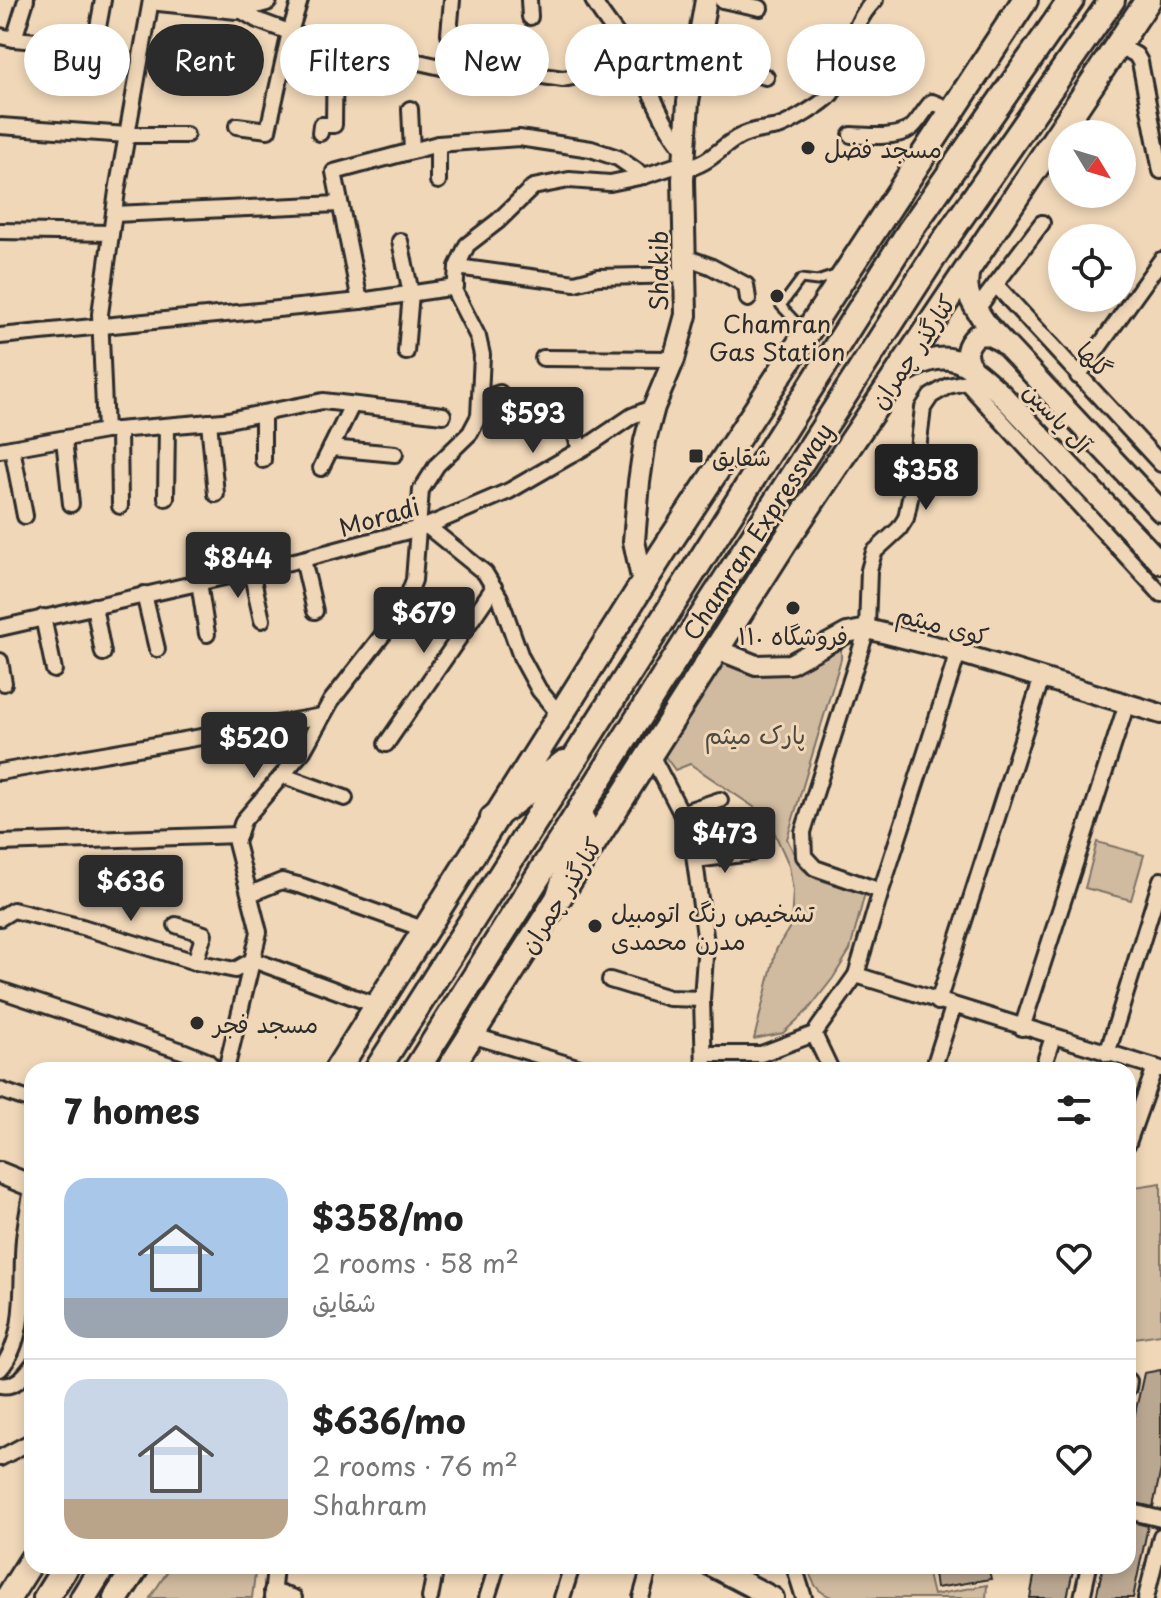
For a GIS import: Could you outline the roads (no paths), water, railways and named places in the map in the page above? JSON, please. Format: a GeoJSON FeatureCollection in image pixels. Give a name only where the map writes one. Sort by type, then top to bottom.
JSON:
{"type":"FeatureCollection","features":[{"type":"Feature","properties":{"kind":"main road"},"geometry":{"type":"LineString","coordinates":[[159,0],[237,8],[266,0]]}},
{"type":"Feature","properties":{"kind":"main road","name":"Shakib"},"geometry":{"type":"LineString","coordinates":[[702,24],[706,0]]}},
{"type":"Feature","properties":{"kind":"main road"},"geometry":{"type":"LineString","coordinates":[[342,1062],[643,583],[1025,0]]}},
{"type":"Feature","properties":{"kind":"main road","name":"Chamran Expressway"},"geometry":{"type":"LineString","coordinates":[[382,1062],[911,229],[1071,0]]}},
{"type":"Feature","properties":{"kind":"main road","name":"Chamran Expressway"},"geometry":{"type":"LineString","coordinates":[[421,1062],[940,247],[1112,0]]}},
{"type":"Feature","properties":{"kind":"main road","name":"کنارگذر چمران"},"geometry":{"type":"LineString","coordinates":[[454,1062],[716,649],[1148,0]]}},
{"type":"Feature","properties":{"kind":"main road","name":"Shakib"},"geometry":{"type":"LineString","coordinates":[[643,583],[634,541],[645,441],[686,315],[685,161],[689,96]]}},
{"type":"Feature","properties":{"kind":"main road","name":"آل یاسین"},"geometry":{"type":"LineString","coordinates":[[970,265],[965,280],[971,302],[1005,343],[1154,491],[1161,511]]}},
{"type":"Feature","properties":{"kind":"main road"},"geometry":{"type":"LineString","coordinates":[[968,375],[968,343],[977,335],[988,334],[1005,343]]}},
{"type":"Feature","properties":{"kind":"main road","name":"آل یاسین"},"geometry":{"type":"LineString","coordinates":[[895,377],[924,360],[945,358],[1000,393],[1161,563]]}},
{"type":"Feature","properties":{"kind":"main road"},"geometry":{"type":"LineString","coordinates":[[493,818],[579,751]]}},
{"type":"Feature","properties":{"kind":"main road"},"geometry":{"type":"LineString","coordinates":[[559,896],[593,790]]}},
{"type":"Feature","properties":{"kind":"main road"},"geometry":{"type":"LineString","coordinates":[[0,1173],[24,1184]]}},
{"type":"Feature","properties":{"kind":"main road"},"geometry":{"type":"LineString","coordinates":[[8,1598],[24,1573]]}},
{"type":"Feature","properties":{"kind":"main road"},"geometry":{"type":"LineString","coordinates":[[46,1598],[61,1574]]}},
{"type":"Feature","properties":{"kind":"main road"},"geometry":{"type":"LineString","coordinates":[[83,1598],[98,1574]]}},
{"type":"Feature","properties":{"kind":"main road"},"geometry":{"type":"LineString","coordinates":[[116,1598],[132,1574]]}},
{"type":"Feature","properties":{"kind":"main road"},"geometry":{"type":"LineString","coordinates":[[727,1574],[773,1598]]}},
{"type":"Feature","properties":{"kind":"street"},"geometry":{"type":"LineString","coordinates":[[7,38],[26,0]]}},
{"type":"Feature","properties":{"kind":"street"},"geometry":{"type":"LineString","coordinates":[[99,24],[103,0]]}},
{"type":"Feature","properties":{"kind":"street"},"geometry":{"type":"LineString","coordinates":[[120,506],[101,325],[111,233],[151,0]]}},
{"type":"Feature","properties":{"kind":"street"},"geometry":{"type":"LineString","coordinates":[[292,24],[300,0]]}},
{"type":"Feature","properties":{"kind":"street"},"geometry":{"type":"LineString","coordinates":[[450,24],[452,0]]}},
{"type":"Feature","properties":{"kind":"street"},"geometry":{"type":"LineString","coordinates":[[529,0],[530,17]]}},
{"type":"Feature","properties":{"kind":"street"},"geometry":{"type":"LineString","coordinates":[[593,0],[608,24]]}},
{"type":"Feature","properties":{"kind":"street"},"geometry":{"type":"LineString","coordinates":[[722,0],[760,8]]}},
{"type":"Feature","properties":{"kind":"street"},"geometry":{"type":"LineString","coordinates":[[228,1062],[259,932],[236,843],[243,821],[303,751],[331,701],[403,609],[414,580],[423,527],[418,507],[421,490],[437,465],[470,433],[479,416],[482,355],[478,337],[456,289],[457,267],[467,245],[498,221],[533,187],[569,180],[610,183],[644,176],[685,161],[699,166],[737,137],[782,126],[830,97],[844,68],[858,21],[875,0]]}},
{"type":"Feature","properties":{"kind":"street"},"geometry":{"type":"LineString","coordinates":[[237,8],[280,28]]}},
{"type":"Feature","properties":{"kind":"street"},"geometry":{"type":"LineString","coordinates":[[1118,45],[1136,55],[1140,62],[1161,171]]}},
{"type":"Feature","properties":{"kind":"street"},"geometry":{"type":"LineString","coordinates":[[419,62],[441,67],[482,67],[555,78],[565,77]]}},
{"type":"Feature","properties":{"kind":"street"},"geometry":{"type":"LineString","coordinates":[[237,126],[268,130],[280,77]]}},
{"type":"Feature","properties":{"kind":"street"},"geometry":{"type":"LineString","coordinates":[[320,133],[321,125],[334,125],[334,96]]}},
{"type":"Feature","properties":{"kind":"street"},"geometry":{"type":"LineString","coordinates":[[651,96],[685,161]]}},
{"type":"Feature","properties":{"kind":"street"},"geometry":{"type":"LineString","coordinates":[[851,135],[898,133],[912,128],[920,112],[932,102],[952,110]]}},
{"type":"Feature","properties":{"kind":"street"},"geometry":{"type":"LineString","coordinates":[[410,109],[412,151]]}},
{"type":"Feature","properties":{"kind":"street"},"geometry":{"type":"LineString","coordinates":[[0,126],[127,135],[186,135]]}},
{"type":"Feature","properties":{"kind":"street"},"geometry":{"type":"LineString","coordinates":[[360,301],[334,172],[438,144],[519,138],[591,149],[618,158],[644,176]]}},
{"type":"Feature","properties":{"kind":"street"},"geometry":{"type":"LineString","coordinates":[[438,144],[438,181]]}},
{"type":"Feature","properties":{"kind":"street"},"geometry":{"type":"LineString","coordinates":[[114,214],[339,204]]}},
{"type":"Feature","properties":{"kind":"street"},"geometry":{"type":"LineString","coordinates":[[977,309],[1042,223]]}},
{"type":"Feature","properties":{"kind":"street"},"geometry":{"type":"LineString","coordinates":[[0,231],[111,233]]}},
{"type":"Feature","properties":{"kind":"street"},"geometry":{"type":"LineString","coordinates":[[400,241],[411,293],[406,352]]}},
{"type":"Feature","properties":{"kind":"street"},"geometry":{"type":"LineString","coordinates":[[1078,376],[1161,260]]}},
{"type":"Feature","properties":{"kind":"street"},"geometry":{"type":"LineString","coordinates":[[457,267],[575,283],[598,277],[685,266],[710,266],[746,285],[748,299]]}},
{"type":"Feature","properties":{"kind":"street","name":"گلها"},"geometry":{"type":"LineString","coordinates":[[996,285],[1078,376],[1159,458]]}},
{"type":"Feature","properties":{"kind":"street"},"geometry":{"type":"LineString","coordinates":[[0,336],[456,289]]}},
{"type":"Feature","properties":{"kind":"street"},"geometry":{"type":"LineString","coordinates":[[543,358],[674,359]]}},
{"type":"Feature","properties":{"kind":"street"},"geometry":{"type":"LineString","coordinates":[[881,891],[815,868],[804,856],[803,832],[867,629],[869,570],[874,552],[899,529],[906,518],[923,408],[931,396],[968,375],[1161,594]]}},
{"type":"Feature","properties":{"kind":"street"},"geometry":{"type":"LineString","coordinates":[[481,400],[500,393]]}},
{"type":"Feature","properties":{"kind":"street"},"geometry":{"type":"LineString","coordinates":[[25,516],[6,449],[112,431],[209,422],[323,401],[443,415]]}},
{"type":"Feature","properties":{"kind":"street"},"geometry":{"type":"LineString","coordinates":[[565,404],[580,449]]}},
{"type":"Feature","properties":{"kind":"street"},"geometry":{"type":"LineString","coordinates":[[321,468],[352,405]]}},
{"type":"Feature","properties":{"kind":"street","name":"Moradi"},"geometry":{"type":"LineString","coordinates":[[0,628],[303,559],[423,527],[509,491],[632,416],[654,407]]}},
{"type":"Feature","properties":{"kind":"street"},"geometry":{"type":"LineString","coordinates":[[263,413],[263,460]]}},
{"type":"Feature","properties":{"kind":"street"},"geometry":{"type":"LineString","coordinates":[[209,422],[216,494]]}},
{"type":"Feature","properties":{"kind":"street"},"geometry":{"type":"LineString","coordinates":[[166,498],[167,426]]}},
{"type":"Feature","properties":{"kind":"street"},"geometry":{"type":"LineString","coordinates":[[64,439],[71,504]]}},
{"type":"Feature","properties":{"kind":"street"},"geometry":{"type":"LineString","coordinates":[[331,448],[395,454]]}},
{"type":"Feature","properties":{"kind":"street"},"geometry":{"type":"LineString","coordinates":[[423,527],[485,573],[500,598],[521,657],[539,690],[559,714]]}},
{"type":"Feature","properties":{"kind":"street"},"geometry":{"type":"LineString","coordinates":[[303,559],[315,611]]}},
{"type":"Feature","properties":{"kind":"street"},"geometry":{"type":"LineString","coordinates":[[251,571],[262,620]]}},
{"type":"Feature","properties":{"kind":"street"},"geometry":{"type":"LineString","coordinates":[[199,582],[207,634]]}},
{"type":"Feature","properties":{"kind":"street"},"geometry":{"type":"LineString","coordinates":[[386,744],[494,587]]}},
{"type":"Feature","properties":{"kind":"street"},"geometry":{"type":"LineString","coordinates":[[144,594],[157,649]]}},
{"type":"Feature","properties":{"kind":"street"},"geometry":{"type":"LineString","coordinates":[[94,606],[103,653]]}},
{"type":"Feature","properties":{"kind":"street"},"geometry":{"type":"LineString","coordinates":[[43,617],[54,670]]}},
{"type":"Feature","properties":{"kind":"street","name":"کوی میثم"},"geometry":{"type":"LineString","coordinates":[[716,649],[756,665],[790,664],[847,633],[867,629],[1042,677],[1161,714]]}},
{"type":"Feature","properties":{"kind":"street"},"geometry":{"type":"LineString","coordinates":[[705,1054],[761,1054],[814,1034],[856,975],[958,653]]}},
{"type":"Feature","properties":{"kind":"street"},"geometry":{"type":"LineString","coordinates":[[0,661],[4,683]]}},
{"type":"Feature","properties":{"kind":"street"},"geometry":{"type":"LineString","coordinates":[[938,1002],[1042,677]]}},
{"type":"Feature","properties":{"kind":"street"},"geometry":{"type":"LineString","coordinates":[[1022,1028],[1127,703]]}},
{"type":"Feature","properties":{"kind":"street"},"geometry":{"type":"LineString","coordinates":[[0,772],[322,716]]}},
{"type":"Feature","properties":{"kind":"street"},"geometry":{"type":"LineString","coordinates":[[650,753],[691,832],[706,943],[702,999],[704,1062]]}},
{"type":"Feature","properties":{"kind":"street"},"geometry":{"type":"LineString","coordinates":[[284,776],[345,798]]}},
{"type":"Feature","properties":{"kind":"street"},"geometry":{"type":"LineString","coordinates":[[681,813],[720,800]]}},
{"type":"Feature","properties":{"kind":"street"},"geometry":{"type":"LineString","coordinates":[[0,843],[239,835]]}},
{"type":"Feature","properties":{"kind":"street"},"geometry":{"type":"LineString","coordinates":[[695,860],[751,853]]}},
{"type":"Feature","properties":{"kind":"street"},"geometry":{"type":"LineString","coordinates":[[1107,1054],[1161,880]]}},
{"type":"Feature","properties":{"kind":"street"},"geometry":{"type":"LineString","coordinates":[[250,894],[282,881],[426,930]]}},
{"type":"Feature","properties":{"kind":"street"},"geometry":{"type":"LineString","coordinates":[[0,918],[13,910],[82,927],[195,962],[235,970],[253,960],[378,1006]]}},
{"type":"Feature","properties":{"kind":"street"},"geometry":{"type":"LineString","coordinates":[[176,925],[204,934],[195,962]]}},
{"type":"Feature","properties":{"kind":"street"},"geometry":{"type":"LineString","coordinates":[[856,975],[1158,1068],[1136,1123]]}},
{"type":"Feature","properties":{"kind":"street"},"geometry":{"type":"LineString","coordinates":[[610,980],[669,998],[702,999]]}},
{"type":"Feature","properties":{"kind":"street"},"geometry":{"type":"LineString","coordinates":[[0,990],[208,1062]]}},
{"type":"Feature","properties":{"kind":"street"},"geometry":{"type":"LineString","coordinates":[[936,1062],[953,1007]]}},
{"type":"Feature","properties":{"kind":"street"},"geometry":{"type":"LineString","coordinates":[[814,1034],[827,1062]]}},
{"type":"Feature","properties":{"kind":"street"},"geometry":{"type":"LineString","coordinates":[[471,1035],[560,1062]]}},
{"type":"Feature","properties":{"kind":"street"},"geometry":{"type":"LineString","coordinates":[[1045,1062],[1053,1037]]}},
{"type":"Feature","properties":{"kind":"street"},"geometry":{"type":"LineString","coordinates":[[0,1090],[24,1098]]}},
{"type":"Feature","properties":{"kind":"street"},"geometry":{"type":"LineString","coordinates":[[0,1369],[9,1359],[16,1338],[24,1239]]}},
{"type":"Feature","properties":{"kind":"street"},"geometry":{"type":"LineString","coordinates":[[0,1385],[7,1386],[24,1377]]}},
{"type":"Feature","properties":{"kind":"street"},"geometry":{"type":"LineString","coordinates":[[0,1458],[24,1445]]}},
{"type":"Feature","properties":{"kind":"street"},"geometry":{"type":"LineString","coordinates":[[1136,1513],[1161,1519]]}},
{"type":"Feature","properties":{"kind":"street"},"geometry":{"type":"LineString","coordinates":[[1146,1598],[1161,1536]]}},
{"type":"Feature","properties":{"kind":"street"},"geometry":{"type":"LineString","coordinates":[[274,1574],[272,1594],[294,1598]]}},
{"type":"Feature","properties":{"kind":"street"},"geometry":{"type":"LineString","coordinates":[[430,1598],[434,1574]]}},
{"type":"Feature","properties":{"kind":"street"},"geometry":{"type":"LineString","coordinates":[[487,1598],[494,1574]]}},
{"type":"Feature","properties":{"kind":"street"},"geometry":{"type":"LineString","coordinates":[[562,1598],[570,1574]]}},
{"type":"Feature","properties":{"kind":"street"},"geometry":{"type":"LineString","coordinates":[[641,1598],[648,1574]]}},
{"type":"Feature","properties":{"kind":"street"},"geometry":{"type":"LineString","coordinates":[[796,1574],[804,1598]]}},
{"type":"Feature","properties":{"kind":"street"},"geometry":{"type":"LineString","coordinates":[[1082,1598],[1087,1574]]}},
{"type":"Feature","properties":{"kind":"lane"},"geometry":{"type":"LineString","coordinates":[[801,340],[796,322],[781,306],[801,279],[817,281],[832,277],[850,265]]}},
{"type":"Feature","properties":{"kind":"place","name":"مسجد فضل"},"geometry":{"type":"Point","coordinates":[808,148]}},
{"type":"Feature","properties":{"kind":"place","name":"Chamran Gas Station"},"geometry":{"type":"Point","coordinates":[777,296]}},
{"type":"Feature","properties":{"kind":"place","name":"شقایق"},"geometry":{"type":"Point","coordinates":[696,456]}},
{"type":"Feature","properties":{"kind":"place","name":"فروشگاه ۱۱۰"},"geometry":{"type":"Point","coordinates":[793,608]}},
{"type":"Feature","properties":{"kind":"place","name":"تشخیص رنگ اتومبیل مدرن محمدی"},"geometry":{"type":"Point","coordinates":[595,926]}},
{"type":"Feature","properties":{"kind":"place","name":"مسجد فجر"},"geometry":{"type":"Point","coordinates":[197,1023]}},
{"type":"Feature","properties":{"kind":"park label","name":"پارک میثم"},"geometry":{"type":"Point","coordinates":[755,734]}}]}
